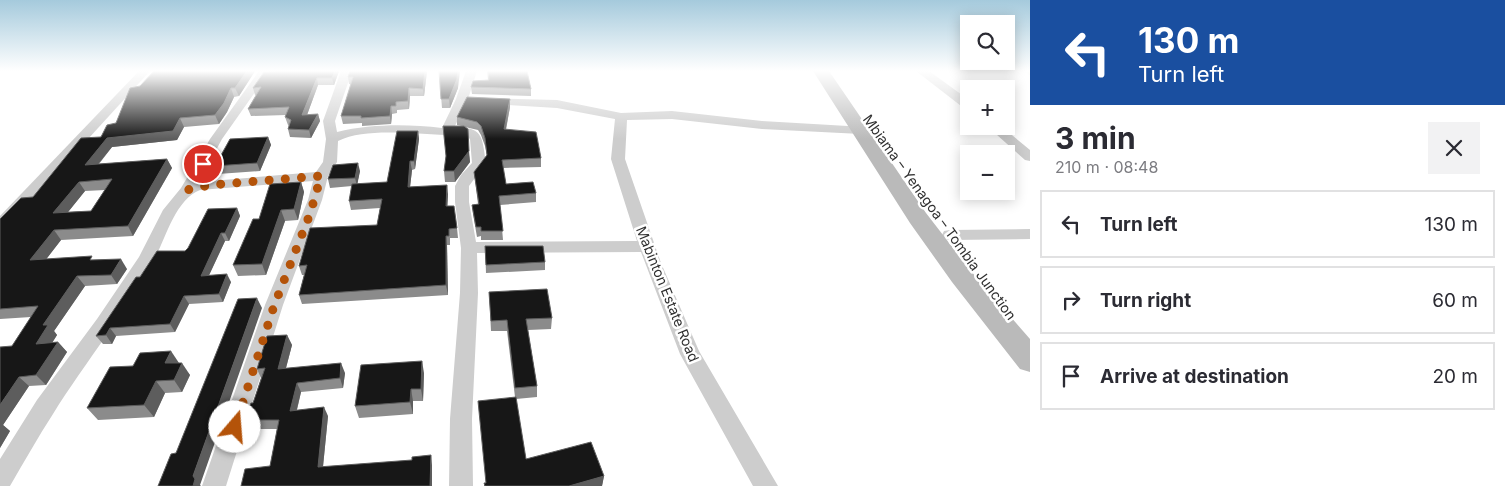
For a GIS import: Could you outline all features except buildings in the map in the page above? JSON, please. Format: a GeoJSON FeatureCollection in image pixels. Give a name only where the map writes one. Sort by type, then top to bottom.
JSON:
{"type":"FeatureCollection","features":[{"type":"Feature","properties":{"kind":"main road","name":"Mbiama – Yenagoa – Tombia Junction"},"geometry":{"type":"LineString","coordinates":[[836,94],[918,218],[961,276],[1030,360]]}},
{"type":"Feature","properties":{"kind":"main road","name":"Mbiama – Yenagoa – Tombia Junction"},"geometry":{"type":"LineString","coordinates":[[849,94],[950,235],[1030,338]]}},
{"type":"Feature","properties":{"kind":"street"},"geometry":{"type":"LineString","coordinates":[[2,221],[125,94]]}},
{"type":"Feature","properties":{"kind":"street"},"geometry":{"type":"LineString","coordinates":[[0,482],[45,407],[104,324],[146,259],[171,210],[187,190],[216,139],[249,94]]}},
{"type":"Feature","properties":{"kind":"street"},"geometry":{"type":"LineString","coordinates":[[214,486],[274,306],[310,216],[321,176],[330,162],[332,139],[329,121],[339,94]]}},
{"type":"Feature","properties":{"kind":"street"},"geometry":{"type":"LineString","coordinates":[[446,132],[471,99],[471,94]]}},
{"type":"Feature","properties":{"kind":"street"},"geometry":{"type":"LineString","coordinates":[[471,99],[557,104],[621,117],[672,116],[861,130]]}},
{"type":"Feature","properties":{"kind":"street","name":"Mabinton Estate Road"},"geometry":{"type":"LineString","coordinates":[[621,117],[618,159],[647,246],[690,354],[766,486]]}},
{"type":"Feature","properties":{"kind":"street"},"geometry":{"type":"LineString","coordinates":[[332,139],[344,132],[431,130],[467,132],[476,138],[479,163],[475,170],[466,178],[462,186],[462,202],[469,248],[467,342],[461,419],[461,486]]}},
{"type":"Feature","properties":{"kind":"street"},"geometry":{"type":"LineString","coordinates":[[1004,135],[1030,157]]}},
{"type":"Feature","properties":{"kind":"street"},"geometry":{"type":"LineString","coordinates":[[187,190],[210,185],[321,176]]}},
{"type":"Feature","properties":{"kind":"street"},"geometry":{"type":"LineString","coordinates":[[950,235],[1030,234]]}},
{"type":"Feature","properties":{"kind":"street"},"geometry":{"type":"LineString","coordinates":[[469,248],[647,246]]}},
{"type":"Feature","properties":{"kind":"route"},"geometry":{"type":"LineString","coordinates":[[203,164],[187,190],[198,186],[321,176],[310,214],[274,306],[235,427]]}}]}
